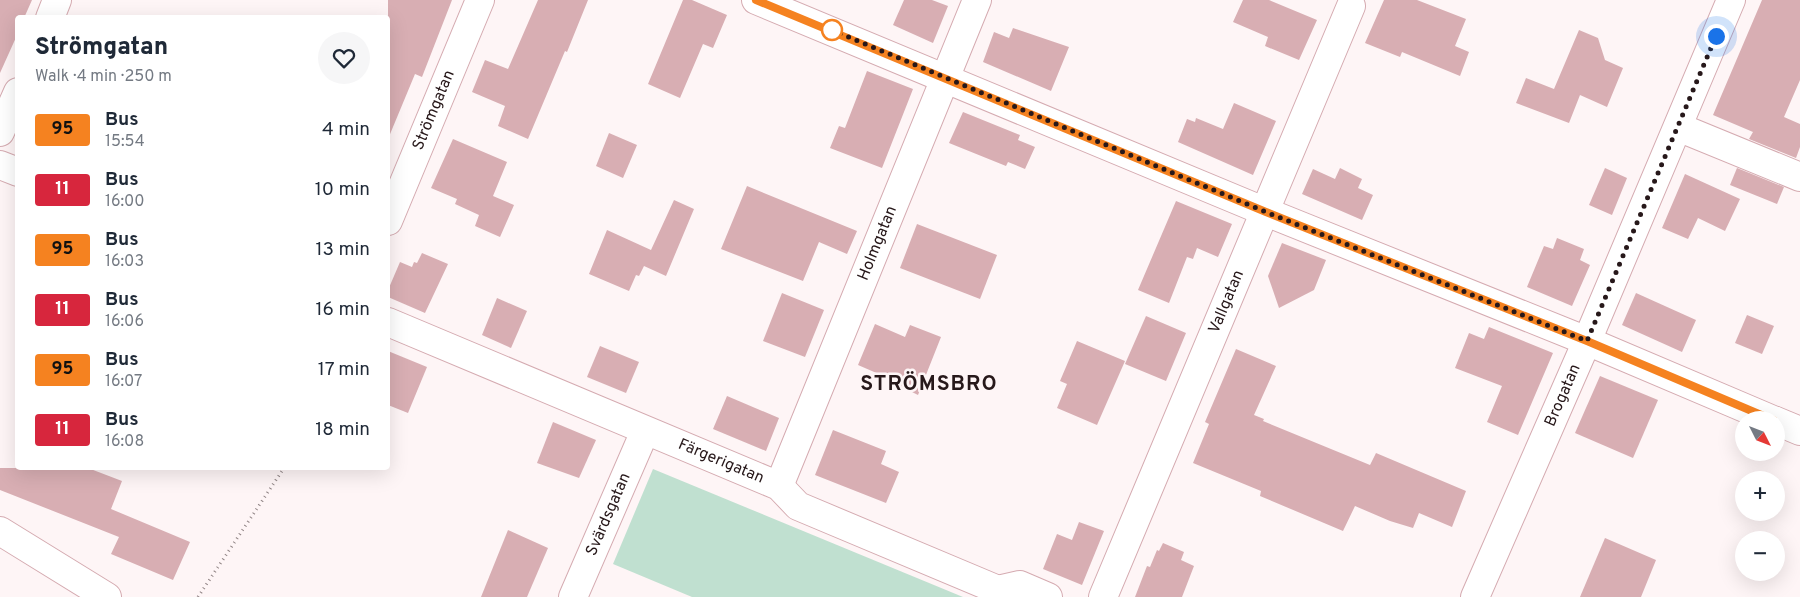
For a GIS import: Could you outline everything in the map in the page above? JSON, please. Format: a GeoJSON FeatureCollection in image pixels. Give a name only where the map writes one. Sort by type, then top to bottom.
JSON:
{"type":"FeatureCollection","features":[{"type":"Feature","properties":{"kind":"street"},"geometry":{"type":"LineString","coordinates":[[51,15],[57,0]]}},
{"type":"Feature","properties":{"kind":"street","name":"Strömgatan"},"geometry":{"type":"LineString","coordinates":[[390,216],[480,0]]}},
{"type":"Feature","properties":{"kind":"street"},"geometry":{"type":"LineString","coordinates":[[756,0],[1266,212],[1587,341],[1752,411]]}},
{"type":"Feature","properties":{"kind":"street","name":"Holmgatan"},"geometry":{"type":"LineString","coordinates":[[779,486],[977,0]]}},
{"type":"Feature","properties":{"kind":"street","name":"Brogatan"},"geometry":{"type":"LineString","coordinates":[[1475,597],[1587,341],[1732,0]]}},
{"type":"Feature","properties":{"kind":"street","name":"Vallgatan"},"geometry":{"type":"LineString","coordinates":[[1103,597],[1351,6]]}},
{"type":"Feature","properties":{"kind":"street"},"geometry":{"type":"LineString","coordinates":[[0,132],[15,99]]}},
{"type":"Feature","properties":{"kind":"street"},"geometry":{"type":"LineString","coordinates":[[1678,127],[1800,177]]}},
{"type":"Feature","properties":{"kind":"street"},"geometry":{"type":"LineString","coordinates":[[0,165],[15,171]]}},
{"type":"Feature","properties":{"kind":"street","name":"Färgerigatan"},"geometry":{"type":"LineString","coordinates":[[390,323],[779,486],[798,506],[998,590],[1017,591],[1048,597]]}},
{"type":"Feature","properties":{"kind":"street"},"geometry":{"type":"LineString","coordinates":[[1785,425],[1800,431]]}},
{"type":"Feature","properties":{"kind":"street","name":"Svärdsgatan"},"geometry":{"type":"LineString","coordinates":[[573,597],[645,431]]}},
{"type":"Feature","properties":{"kind":"street"},"geometry":{"type":"LineString","coordinates":[[0,531],[107,597]]}},
{"type":"Feature","properties":{"kind":"path"},"geometry":{"type":"LineString","coordinates":[[198,597],[283,470]]}},
{"type":"Feature","properties":{"kind":"green space"},"geometry":{"type":"Polygon","coordinates":[[[653,469],[963,597],[692,597],[613,564],[653,469]]]}},
{"type":"Feature","properties":{"kind":"building"},"geometry":{"type":"Polygon","coordinates":[[[0,0],[32,0],[25,15],[15,15],[15,40],[0,73],[0,0]]]}},
{"type":"Feature","properties":{"kind":"building"},"geometry":{"type":"Polygon","coordinates":[[[388,0],[452,0],[422,77],[415,74],[390,134],[390,15],[388,15],[388,0]]]}},
{"type":"Feature","properties":{"kind":"building"},"geometry":{"type":"Polygon","coordinates":[[[538,0],[588,0],[528,139],[498,126],[505,106],[472,92],[485,60],[508,69],[538,0]]]}},
{"type":"Feature","properties":{"kind":"building"},"geometry":{"type":"Polygon","coordinates":[[[683,0],[692,0],[727,15],[713,48],[703,44],[680,98],[648,84],[683,0]]]}},
{"type":"Feature","properties":{"kind":"building"},"geometry":{"type":"Polygon","coordinates":[[[904,0],[932,0],[948,6],[933,43],[893,25],[904,0]]]}},
{"type":"Feature","properties":{"kind":"building"},"geometry":{"type":"Polygon","coordinates":[[[1243,0],[1269,0],[1317,20],[1299,60],[1265,46],[1268,37],[1233,22],[1243,0]]]}},
{"type":"Feature","properties":{"kind":"building"},"geometry":{"type":"Polygon","coordinates":[[[1384,0],[1417,0],[1466,19],[1455,46],[1469,52],[1460,76],[1402,52],[1400,57],[1365,43],[1384,0]]]}},
{"type":"Feature","properties":{"kind":"building"},"geometry":{"type":"Polygon","coordinates":[[[1762,0],[1800,0],[1800,80],[1784,117],[1800,124],[1800,147],[1796,158],[1749,139],[1753,132],[1713,115],[1762,0]]]}},
{"type":"Feature","properties":{"kind":"building"},"geometry":{"type":"Polygon","coordinates":[[[1013,28],[1069,47],[1051,91],[983,62],[994,32],[1009,38],[1013,28]]]}},
{"type":"Feature","properties":{"kind":"building"},"geometry":{"type":"Polygon","coordinates":[[[1579,30],[1598,38],[1605,60],[1623,68],[1607,107],[1580,95],[1569,123],[1516,103],[1526,78],[1554,89],[1579,30]]]}},
{"type":"Feature","properties":{"kind":"building"},"geometry":{"type":"Polygon","coordinates":[[[867,71],[913,89],[882,168],[830,148],[839,126],[845,128],[867,71]]]}},
{"type":"Feature","properties":{"kind":"building"},"geometry":{"type":"Polygon","coordinates":[[[1234,103],[1276,121],[1253,175],[1178,142],[1187,119],[1195,122],[1196,118],[1223,129],[1234,103]]]}},
{"type":"Feature","properties":{"kind":"building"},"geometry":{"type":"Polygon","coordinates":[[[963,112],[1020,135],[1018,140],[1035,147],[1025,169],[1008,162],[1006,166],[949,143],[963,112]]]}},
{"type":"Feature","properties":{"kind":"building"},"geometry":{"type":"Polygon","coordinates":[[[609,133],[637,145],[623,178],[596,166],[609,133]]]}},
{"type":"Feature","properties":{"kind":"building"},"geometry":{"type":"Polygon","coordinates":[[[453,139],[507,162],[493,196],[514,205],[500,237],[475,226],[479,215],[455,204],[457,199],[431,188],[453,139]]]}},
{"type":"Feature","properties":{"kind":"building"},"geometry":{"type":"Polygon","coordinates":[[[1340,168],[1362,179],[1358,188],[1373,195],[1362,220],[1302,194],[1313,169],[1335,179],[1340,168]]]}},
{"type":"Feature","properties":{"kind":"building"},"geometry":{"type":"Polygon","coordinates":[[[1605,168],[1627,178],[1612,215],[1589,205],[1605,168]]]}},
{"type":"Feature","properties":{"kind":"building"},"geometry":{"type":"Polygon","coordinates":[[[1737,168],[1784,187],[1777,204],[1730,185],[1737,168]]]}},
{"type":"Feature","properties":{"kind":"building"},"geometry":{"type":"Polygon","coordinates":[[[1685,174],[1740,199],[1725,231],[1698,218],[1688,239],[1662,228],[1685,174]]]}},
{"type":"Feature","properties":{"kind":"building"},"geometry":{"type":"Polygon","coordinates":[[[747,186],[857,231],[847,254],[819,242],[803,281],[721,249],[747,186]]]}},
{"type":"Feature","properties":{"kind":"building"},"geometry":{"type":"Polygon","coordinates":[[[674,200],[694,209],[666,276],[644,266],[639,276],[636,275],[629,291],[589,274],[607,230],[651,250],[674,200]]]}},
{"type":"Feature","properties":{"kind":"building"},"geometry":{"type":"Polygon","coordinates":[[[1176,201],[1232,224],[1218,257],[1197,248],[1193,259],[1187,257],[1169,303],[1138,290],[1176,201]]]}},
{"type":"Feature","properties":{"kind":"building"},"geometry":{"type":"Polygon","coordinates":[[[917,224],[997,255],[980,299],[900,268],[917,224]]]}},
{"type":"Feature","properties":{"kind":"building"},"geometry":{"type":"Polygon","coordinates":[[[1557,238],[1584,249],[1580,260],[1590,265],[1572,306],[1527,287],[1544,246],[1553,249],[1557,238]]]}},
{"type":"Feature","properties":{"kind":"building"},"geometry":{"type":"Polygon","coordinates":[[[1282,243],[1326,260],[1314,290],[1279,308],[1268,276],[1282,243]]]}},
{"type":"Feature","properties":{"kind":"building"},"geometry":{"type":"Polygon","coordinates":[[[422,253],[448,264],[425,313],[390,298],[390,285],[400,262],[412,267],[414,262],[417,263],[422,253]]]}},
{"type":"Feature","properties":{"kind":"building"},"geometry":{"type":"Polygon","coordinates":[[[782,293],[824,310],[805,357],[763,341],[782,293]]]}},
{"type":"Feature","properties":{"kind":"building"},"geometry":{"type":"Polygon","coordinates":[[[1636,293],[1696,320],[1682,352],[1622,325],[1636,293]]]}},
{"type":"Feature","properties":{"kind":"building"},"geometry":{"type":"Polygon","coordinates":[[[497,298],[527,311],[511,348],[482,335],[497,298]]]}},
{"type":"Feature","properties":{"kind":"building"},"geometry":{"type":"Polygon","coordinates":[[[1747,315],[1774,326],[1762,354],[1735,343],[1747,315]]]}},
{"type":"Feature","properties":{"kind":"building"},"geometry":{"type":"Polygon","coordinates":[[[1146,316],[1186,333],[1166,381],[1125,364],[1146,316]]]}},
{"type":"Feature","properties":{"kind":"building"},"geometry":{"type":"Polygon","coordinates":[[[875,324],[905,337],[910,325],[941,337],[918,395],[888,380],[888,378],[858,365],[875,324]]]}},
{"type":"Feature","properties":{"kind":"building"},"geometry":{"type":"Polygon","coordinates":[[[1489,327],[1553,353],[1518,435],[1487,422],[1502,386],[1455,368],[1469,333],[1484,339],[1489,327]]]}},
{"type":"Feature","properties":{"kind":"building"},"geometry":{"type":"Polygon","coordinates":[[[1077,341],[1125,361],[1097,425],[1057,408],[1067,384],[1060,381],[1077,341]]]}},
{"type":"Feature","properties":{"kind":"building"},"geometry":{"type":"Polygon","coordinates":[[[600,346],[639,362],[626,393],[587,377],[600,346]]]}},
{"type":"Feature","properties":{"kind":"building"},"geometry":{"type":"Polygon","coordinates":[[[1236,349],[1276,366],[1254,415],[1264,419],[1263,421],[1370,465],[1376,453],[1466,491],[1452,527],[1419,513],[1413,528],[1390,521],[1355,506],[1343,531],[1260,496],[1261,491],[1193,463],[1209,424],[1205,422],[1236,349]]]}},
{"type":"Feature","properties":{"kind":"building"},"geometry":{"type":"Polygon","coordinates":[[[390,352],[427,367],[408,413],[390,406],[390,352]]]}},
{"type":"Feature","properties":{"kind":"building"},"geometry":{"type":"Polygon","coordinates":[[[1600,376],[1658,400],[1633,458],[1575,433],[1600,376]]]}},
{"type":"Feature","properties":{"kind":"building"},"geometry":{"type":"Polygon","coordinates":[[[727,396],[779,418],[766,451],[713,429],[727,396]]]}},
{"type":"Feature","properties":{"kind":"building"},"geometry":{"type":"Polygon","coordinates":[[[553,422],[596,440],[579,478],[537,463],[553,422]]]}},
{"type":"Feature","properties":{"kind":"building"},"geometry":{"type":"Polygon","coordinates":[[[833,430],[886,451],[881,464],[899,472],[886,503],[815,475],[833,430]]]}},
{"type":"Feature","properties":{"kind":"building"},"geometry":{"type":"Polygon","coordinates":[[[0,468],[15,468],[15,470],[93,470],[122,481],[111,509],[190,542],[173,580],[111,554],[119,537],[0,490],[0,468]]]}},
{"type":"Feature","properties":{"kind":"building"},"geometry":{"type":"Polygon","coordinates":[[[1079,522],[1104,531],[1082,585],[1043,569],[1057,534],[1072,540],[1079,522]]]}},
{"type":"Feature","properties":{"kind":"building"},"geometry":{"type":"Polygon","coordinates":[[[508,530],[548,548],[527,597],[481,597],[508,530]]]}},
{"type":"Feature","properties":{"kind":"building"},"geometry":{"type":"Polygon","coordinates":[[[1605,538],[1656,560],[1641,597],[1580,597],[1605,538]]]}},
{"type":"Feature","properties":{"kind":"building"},"geometry":{"type":"Polygon","coordinates":[[[1163,543],[1184,552],[1181,560],[1194,566],[1182,597],[1135,597],[1147,566],[1150,567],[1157,550],[1159,551],[1163,543]]]}},
{"type":"Feature","properties":{"kind":"bus line","name":"95"},"geometry":{"type":"LineString","coordinates":[[756,0],[1266,212],[1587,341],[1752,411]]}},
{"type":"Feature","properties":{"kind":"district","name":"STRÖMSBRO"},"geometry":{"type":"Point","coordinates":[929,384]}},
{"type":"Feature","properties":{"kind":"route"},"geometry":{"type":"LineString","coordinates":[[832,30],[1266,212],[1587,341],[1716,36]]}}]}
